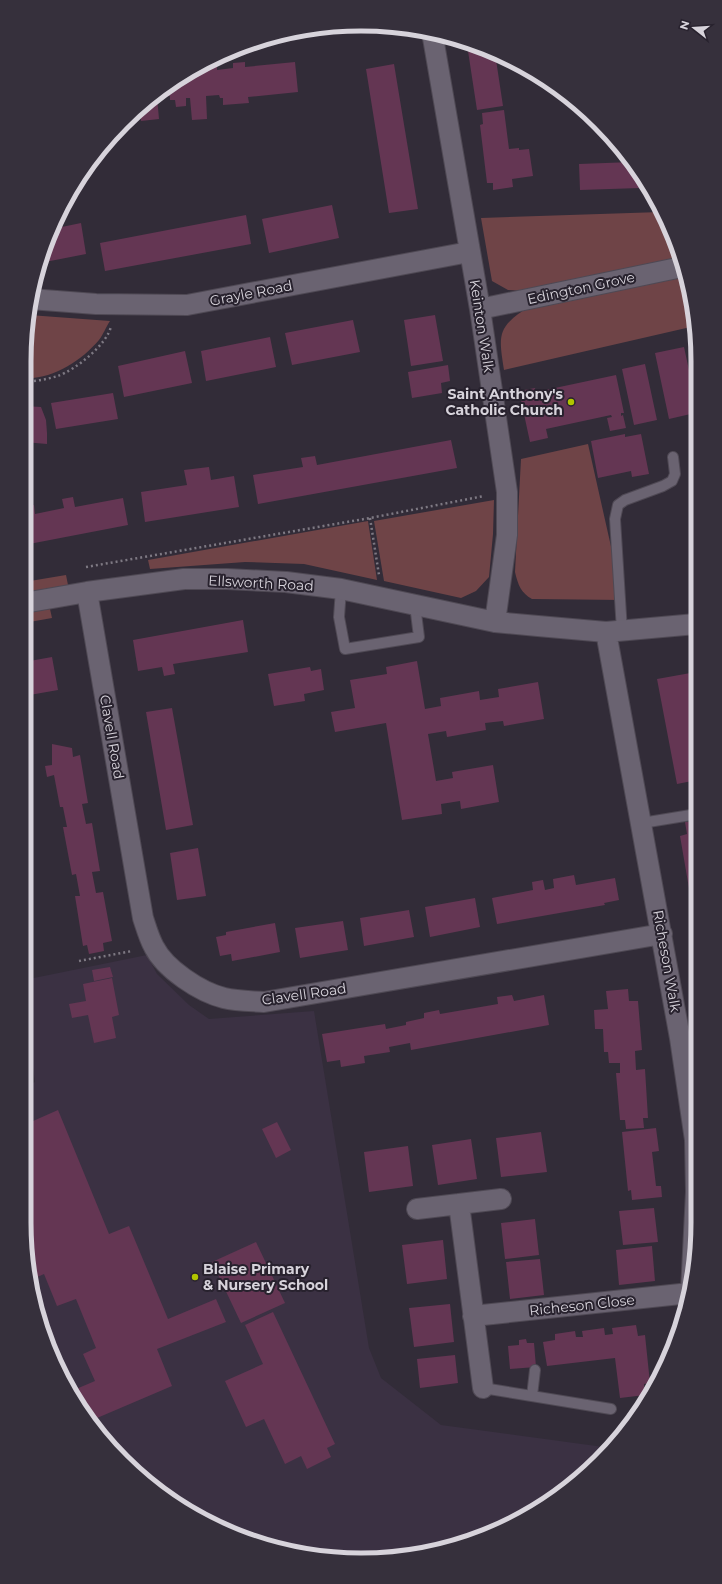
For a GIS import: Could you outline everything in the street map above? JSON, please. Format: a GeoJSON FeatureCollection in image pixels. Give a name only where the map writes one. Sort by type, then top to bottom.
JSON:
{"type":"FeatureCollection","features":[{"type":"Feature","properties":{"kind":"street","name":"Keinton Walk"},"geometry":{"type":"LineString","coordinates":[[433,39],[480,309],[507,492],[507,535],[495,622]]}},
{"type":"Feature","properties":{"kind":"street","name":"Grayle Road"},"geometry":{"type":"LineString","coordinates":[[37,299],[115,304],[187,305],[469,252]]}},
{"type":"Feature","properties":{"kind":"street","name":"Edington Grove"},"geometry":{"type":"LineString","coordinates":[[480,309],[677,268]]}},
{"type":"Feature","properties":{"kind":"street","name":"Ellsworth Road"},"geometry":{"type":"LineString","coordinates":[[31,602],[87,592],[184,579],[286,582],[341,589],[495,622],[614,632],[691,624]]}},
{"type":"Feature","properties":{"kind":"street","name":"Clavell Road"},"geometry":{"type":"LineString","coordinates":[[87,592],[143,918],[154,947],[170,968],[210,994],[230,999],[264,1002],[662,934]]}},
{"type":"Feature","properties":{"kind":"street","name":"Richeson Walk"},"geometry":{"type":"LineString","coordinates":[[614,632],[642,823],[680,1038],[691,1118]]}},
{"type":"Feature","properties":{"kind":"street"},"geometry":{"type":"LineString","coordinates":[[417,1209],[501,1199]]}},
{"type":"Feature","properties":{"kind":"street"},"geometry":{"type":"LineString","coordinates":[[459,1204],[483,1388]]}},
{"type":"Feature","properties":{"kind":"street","name":"Richeson Close"},"geometry":{"type":"LineString","coordinates":[[473,1316],[684,1293]]}},
{"type":"Feature","properties":{"kind":"lane"},"geometry":{"type":"LineString","coordinates":[[614,632],[615,512],[618,505],[625,500],[663,486],[672,481],[675,474],[673,457]]}},
{"type":"Feature","properties":{"kind":"lane"},"geometry":{"type":"LineString","coordinates":[[341,589],[339,617],[345,650],[419,637],[415,604]]}},
{"type":"Feature","properties":{"kind":"lane"},"geometry":{"type":"LineString","coordinates":[[642,823],[691,815]]}},
{"type":"Feature","properties":{"kind":"lane"},"geometry":{"type":"LineString","coordinates":[[532,1396],[535,1370]]}},
{"type":"Feature","properties":{"kind":"lane"},"geometry":{"type":"LineString","coordinates":[[483,1388],[611,1409]]}},
{"type":"Feature","properties":{"kind":"path"},"geometry":{"type":"LineString","coordinates":[[31,381],[59,375],[89,357],[110,333],[115,304]]}},
{"type":"Feature","properties":{"kind":"path"},"geometry":{"type":"LineString","coordinates":[[79,568],[370,518],[507,492]]}},
{"type":"Feature","properties":{"kind":"path"},"geometry":{"type":"LineString","coordinates":[[370,518],[383,598]]}},
{"type":"Feature","properties":{"kind":"path"},"geometry":{"type":"LineString","coordinates":[[79,961],[154,947]]}},
{"type":"Feature","properties":{"kind":"shaded area"},"geometry":{"type":"Polygon","coordinates":[[[656,212],[666,235],[675,260],[525,291],[508,290],[492,281],[481,218],[656,212]]]}},
{"type":"Feature","properties":{"kind":"shaded area"},"geometry":{"type":"Polygon","coordinates":[[[680,276],[685,297],[689,327],[504,370],[501,349],[502,334],[510,321],[527,308],[680,276]]]}},
{"type":"Feature","properties":{"kind":"shaded area"},"geometry":{"type":"Polygon","coordinates":[[[34,315],[110,321],[99,340],[75,362],[65,368],[45,376],[31,378],[34,315]]]}},
{"type":"Feature","properties":{"kind":"shaded area"},"geometry":{"type":"Polygon","coordinates":[[[588,444],[623,600],[532,599],[520,588],[515,572],[521,459],[588,444]]]}},
{"type":"Feature","properties":{"kind":"shaded area"},"geometry":{"type":"Polygon","coordinates":[[[494,500],[493,534],[489,577],[476,591],[461,598],[384,581],[374,521],[494,500]]]}},
{"type":"Feature","properties":{"kind":"shaded area"},"geometry":{"type":"Polygon","coordinates":[[[368,521],[377,580],[304,564],[245,562],[150,569],[148,560],[368,521]]]}},
{"type":"Feature","properties":{"kind":"shaded area"},"geometry":{"type":"Polygon","coordinates":[[[66,575],[68,585],[31,592],[31,581],[66,575]]]}},
{"type":"Feature","properties":{"kind":"shaded area"},"geometry":{"type":"Polygon","coordinates":[[[50,609],[52,618],[31,622],[31,612],[50,609]]]}},
{"type":"Feature","properties":{"kind":"shaded area","name":"Blaise Primary & Nursery School"},"geometry":{"type":"Polygon","coordinates":[[[147,955],[157,974],[189,1005],[209,1019],[314,1011],[369,1348],[381,1378],[441,1425],[603,1447],[579,1471],[562,1485],[526,1509],[507,1519],[487,1528],[446,1542],[425,1547],[383,1552],[339,1552],[297,1547],[276,1542],[235,1528],[215,1519],[196,1509],[160,1485],[143,1471],[113,1441],[99,1424],[75,1388],[56,1349],[42,1308],[34,1266],[31,1223],[31,1084],[35,1082],[31,1053],[31,979],[147,955]]]}},
{"type":"Feature","properties":{"kind":"building"},"geometry":{"type":"Polygon","coordinates":[[[468,51],[496,60],[503,106],[477,110],[468,51]]]}},
{"type":"Feature","properties":{"kind":"building"},"geometry":{"type":"Polygon","coordinates":[[[245,62],[245,67],[295,62],[298,92],[248,97],[249,103],[223,105],[223,98],[220,98],[219,95],[206,96],[207,119],[192,120],[190,98],[186,98],[186,106],[176,107],[175,100],[170,100],[170,96],[164,96],[196,75],[212,66],[217,66],[217,70],[233,68],[233,63],[245,62]]]}},
{"type":"Feature","properties":{"kind":"building"},"geometry":{"type":"Polygon","coordinates":[[[394,64],[418,209],[389,213],[366,69],[394,64]]]}},
{"type":"Feature","properties":{"kind":"building"},"geometry":{"type":"Polygon","coordinates":[[[157,101],[159,119],[141,121],[141,115],[157,101]]]}},
{"type":"Feature","properties":{"kind":"building"},"geometry":{"type":"Polygon","coordinates":[[[504,110],[509,149],[529,149],[533,176],[512,179],[513,187],[493,190],[493,183],[487,183],[480,125],[483,124],[482,113],[504,110]]]}},
{"type":"Feature","properties":{"kind":"building"},"geometry":{"type":"Polygon","coordinates":[[[625,162],[640,185],[640,188],[580,190],[579,164],[625,162]]]}},
{"type":"Feature","properties":{"kind":"building"},"geometry":{"type":"Polygon","coordinates":[[[332,205],[339,238],[269,253],[262,219],[332,205]]]}},
{"type":"Feature","properties":{"kind":"building"},"geometry":{"type":"Polygon","coordinates":[[[246,215],[251,244],[105,271],[100,243],[246,215]]]}},
{"type":"Feature","properties":{"kind":"building"},"geometry":{"type":"Polygon","coordinates":[[[81,223],[86,254],[47,262],[59,227],[81,223]]]}},
{"type":"Feature","properties":{"kind":"building"},"geometry":{"type":"Polygon","coordinates":[[[435,315],[443,361],[411,366],[404,320],[435,315]]]}},
{"type":"Feature","properties":{"kind":"building"},"geometry":{"type":"Polygon","coordinates":[[[353,320],[360,352],[292,365],[285,333],[353,320]]]}},
{"type":"Feature","properties":{"kind":"building"},"geometry":{"type":"Polygon","coordinates":[[[270,337],[276,367],[206,381],[201,351],[270,337]]]}},
{"type":"Feature","properties":{"kind":"building"},"geometry":{"type":"Polygon","coordinates":[[[684,347],[691,379],[691,414],[669,419],[655,353],[684,347]]]}},
{"type":"Feature","properties":{"kind":"building"},"geometry":{"type":"Polygon","coordinates":[[[185,351],[192,383],[124,397],[118,366],[185,351]]]}},
{"type":"Feature","properties":{"kind":"building"},"geometry":{"type":"Polygon","coordinates":[[[645,364],[657,420],[634,425],[622,369],[645,364]]]}},
{"type":"Feature","properties":{"kind":"building"},"geometry":{"type":"Polygon","coordinates":[[[448,365],[450,381],[441,383],[442,393],[412,398],[408,372],[448,365]]]}},
{"type":"Feature","properties":{"kind":"building","name":"Saint Anthony's Catholic Church"},"geometry":{"type":"Polygon","coordinates":[[[616,375],[624,413],[621,413],[621,416],[623,415],[626,428],[610,431],[607,418],[612,417],[611,415],[546,429],[548,438],[530,442],[519,391],[535,388],[536,392],[616,375]]]}},
{"type":"Feature","properties":{"kind":"building"},"geometry":{"type":"Polygon","coordinates":[[[113,393],[118,419],[56,429],[51,403],[113,393]]]}},
{"type":"Feature","properties":{"kind":"building"},"geometry":{"type":"Polygon","coordinates":[[[31,406],[41,407],[46,420],[47,444],[31,443],[31,406]]]}},
{"type":"Feature","properties":{"kind":"building"},"geometry":{"type":"Polygon","coordinates":[[[625,434],[625,437],[641,434],[649,474],[632,477],[631,471],[598,478],[591,441],[625,434]]]}},
{"type":"Feature","properties":{"kind":"building"},"geometry":{"type":"Polygon","coordinates":[[[451,440],[457,468],[258,504],[253,475],[303,467],[301,458],[315,456],[317,465],[451,440]]]}},
{"type":"Feature","properties":{"kind":"building"},"geometry":{"type":"Polygon","coordinates":[[[209,467],[211,480],[234,476],[239,507],[145,522],[141,492],[187,485],[184,470],[209,467]]]}},
{"type":"Feature","properties":{"kind":"building"},"geometry":{"type":"Polygon","coordinates":[[[73,497],[75,507],[123,498],[128,525],[31,544],[31,506],[34,505],[35,514],[64,508],[62,499],[73,497]]]}},
{"type":"Feature","properties":{"kind":"building"},"geometry":{"type":"Polygon","coordinates":[[[243,620],[248,652],[173,664],[175,674],[164,676],[162,667],[138,671],[133,640],[243,620]]]}},
{"type":"Feature","properties":{"kind":"building"},"geometry":{"type":"Polygon","coordinates":[[[52,657],[58,690],[31,695],[31,661],[52,657]]]}},
{"type":"Feature","properties":{"kind":"building"},"geometry":{"type":"Polygon","coordinates":[[[417,661],[425,709],[441,706],[440,698],[479,691],[480,700],[499,697],[498,689],[538,682],[544,719],[504,726],[503,721],[485,723],[486,730],[447,737],[446,731],[428,734],[436,781],[453,778],[452,772],[493,765],[499,802],[461,809],[460,801],[441,804],[442,814],[402,820],[386,723],[335,732],[331,712],[355,708],[350,680],[387,674],[386,667],[417,661]]]}},
{"type":"Feature","properties":{"kind":"building"},"geometry":{"type":"Polygon","coordinates":[[[310,667],[311,671],[321,669],[324,690],[304,694],[305,701],[274,706],[268,674],[310,667]]]}},
{"type":"Feature","properties":{"kind":"building"},"geometry":{"type":"Polygon","coordinates":[[[691,673],[691,781],[677,784],[657,679],[691,673]]]}},
{"type":"Feature","properties":{"kind":"building"},"geometry":{"type":"Polygon","coordinates":[[[172,708],[193,825],[166,830],[146,712],[172,708]]]}},
{"type":"Feature","properties":{"kind":"building"},"geometry":{"type":"Polygon","coordinates":[[[52,744],[72,748],[73,757],[80,755],[88,803],[82,804],[86,824],[92,823],[100,871],[92,872],[96,893],[103,892],[112,941],[103,943],[104,951],[89,954],[87,945],[83,946],[75,896],[80,896],[76,874],[72,875],[63,827],[67,827],[63,807],[60,807],[54,775],[47,777],[45,766],[52,765],[52,744]]]}},
{"type":"Feature","properties":{"kind":"building"},"geometry":{"type":"Polygon","coordinates":[[[691,821],[691,900],[680,836],[687,834],[685,822],[691,821]]]}},
{"type":"Feature","properties":{"kind":"building"},"geometry":{"type":"Polygon","coordinates":[[[198,848],[206,896],[177,900],[170,853],[198,848]]]}},
{"type":"Feature","properties":{"kind":"building"},"geometry":{"type":"Polygon","coordinates":[[[574,875],[576,885],[615,878],[619,900],[604,903],[605,905],[497,924],[492,898],[533,890],[532,882],[543,880],[545,890],[554,888],[553,879],[574,875]]]}},
{"type":"Feature","properties":{"kind":"building"},"geometry":{"type":"Polygon","coordinates":[[[475,898],[480,927],[430,937],[425,907],[475,898]]]}},
{"type":"Feature","properties":{"kind":"building"},"geometry":{"type":"Polygon","coordinates":[[[409,910],[414,937],[364,946],[360,918],[409,910]]]}},
{"type":"Feature","properties":{"kind":"building"},"geometry":{"type":"Polygon","coordinates":[[[343,921],[348,950],[300,958],[295,928],[343,921]]]}},
{"type":"Feature","properties":{"kind":"building"},"geometry":{"type":"Polygon","coordinates":[[[275,923],[280,952],[232,961],[231,954],[220,956],[216,937],[226,935],[226,932],[275,923]]]}},
{"type":"Feature","properties":{"kind":"building"},"geometry":{"type":"Polygon","coordinates":[[[110,967],[113,977],[94,981],[92,970],[110,967]]]}},
{"type":"Feature","properties":{"kind":"building"},"geometry":{"type":"Polygon","coordinates":[[[112,978],[119,1015],[112,1017],[116,1038],[94,1043],[88,1015],[72,1018],[69,1004],[86,1001],[83,984],[112,978]]]}},
{"type":"Feature","properties":{"kind":"building"},"geometry":{"type":"Polygon","coordinates":[[[628,989],[629,1001],[638,1001],[642,1050],[635,1051],[636,1070],[645,1069],[648,1118],[643,1118],[644,1128],[626,1129],[625,1120],[620,1120],[616,1073],[620,1073],[620,1063],[609,1063],[608,1052],[604,1052],[603,1029],[595,1029],[594,1010],[608,1009],[606,991],[628,989]]]}},
{"type":"Feature","properties":{"kind":"building"},"geometry":{"type":"Polygon","coordinates":[[[512,995],[514,1001],[544,995],[549,1025],[411,1050],[410,1043],[389,1047],[390,1052],[364,1056],[365,1063],[341,1067],[340,1060],[327,1062],[322,1034],[385,1024],[386,1029],[406,1025],[406,1022],[424,1018],[424,1013],[439,1010],[440,1014],[498,1004],[497,997],[512,995]]]}},
{"type":"Feature","properties":{"kind":"building"},"geometry":{"type":"Polygon","coordinates":[[[58,1110],[109,1234],[129,1226],[168,1319],[216,1299],[226,1322],[157,1349],[172,1386],[95,1419],[76,1389],[95,1381],[83,1354],[96,1348],[76,1299],[57,1306],[44,1274],[36,1278],[31,1223],[31,1122],[58,1110]]]}},
{"type":"Feature","properties":{"kind":"building"},"geometry":{"type":"Polygon","coordinates":[[[277,1122],[291,1150],[276,1158],[262,1129],[277,1122]]]}},
{"type":"Feature","properties":{"kind":"building"},"geometry":{"type":"Polygon","coordinates":[[[656,1128],[659,1151],[652,1152],[656,1186],[661,1186],[662,1197],[632,1200],[631,1190],[628,1191],[622,1132],[656,1128]]]}},
{"type":"Feature","properties":{"kind":"building"},"geometry":{"type":"Polygon","coordinates":[[[541,1132],[547,1172],[501,1177],[496,1138],[541,1132]]]}},
{"type":"Feature","properties":{"kind":"building"},"geometry":{"type":"Polygon","coordinates":[[[471,1139],[477,1179],[438,1185],[432,1145],[471,1139]]]}},
{"type":"Feature","properties":{"kind":"building"},"geometry":{"type":"Polygon","coordinates":[[[408,1146],[413,1186],[369,1192],[364,1152],[408,1146]]]}},
{"type":"Feature","properties":{"kind":"building"},"geometry":{"type":"Polygon","coordinates":[[[654,1208],[658,1242],[623,1245],[619,1211],[654,1208]]]}},
{"type":"Feature","properties":{"kind":"building"},"geometry":{"type":"Polygon","coordinates":[[[535,1219],[539,1255],[505,1259],[501,1223],[535,1219]]]}},
{"type":"Feature","properties":{"kind":"building"},"geometry":{"type":"Polygon","coordinates":[[[443,1240],[447,1279],[407,1284],[402,1245],[443,1240]]]}},
{"type":"Feature","properties":{"kind":"building"},"geometry":{"type":"Polygon","coordinates":[[[256,1242],[285,1303],[241,1323],[212,1262],[256,1242]]]}},
{"type":"Feature","properties":{"kind":"building"},"geometry":{"type":"Polygon","coordinates":[[[652,1246],[655,1281],[619,1285],[616,1250],[652,1246]]]}},
{"type":"Feature","properties":{"kind":"building"},"geometry":{"type":"Polygon","coordinates":[[[540,1259],[544,1295],[510,1299],[506,1262],[540,1259]]]}},
{"type":"Feature","properties":{"kind":"building"},"geometry":{"type":"Polygon","coordinates":[[[450,1304],[454,1342],[414,1347],[409,1308],[450,1304]]]}},
{"type":"Feature","properties":{"kind":"building"},"geometry":{"type":"Polygon","coordinates":[[[273,1312],[335,1444],[327,1448],[331,1457],[307,1469],[301,1456],[285,1464],[264,1419],[246,1427],[225,1381],[263,1364],[245,1325],[273,1312]]]}},
{"type":"Feature","properties":{"kind":"building"},"geometry":{"type":"Polygon","coordinates":[[[636,1325],[638,1336],[645,1335],[650,1382],[644,1384],[645,1391],[642,1395],[620,1398],[615,1358],[547,1366],[543,1342],[555,1340],[555,1334],[575,1331],[576,1337],[583,1337],[582,1331],[604,1328],[605,1335],[613,1334],[612,1328],[636,1325]]]}},
{"type":"Feature","properties":{"kind":"building"},"geometry":{"type":"Polygon","coordinates":[[[526,1339],[527,1343],[534,1343],[536,1367],[510,1369],[508,1346],[519,1345],[519,1340],[526,1339]]]}},
{"type":"Feature","properties":{"kind":"building"},"geometry":{"type":"Polygon","coordinates":[[[455,1355],[458,1383],[420,1388],[417,1359],[455,1355]]]}},
{"type":"Feature","properties":{"kind":"place","name":"Saint Anthony's Catholic Church"},"geometry":{"type":"Point","coordinates":[571,402]}},
{"type":"Feature","properties":{"kind":"place","name":"Blaise Primary & Nursery School"},"geometry":{"type":"Point","coordinates":[195,1277]}}]}
